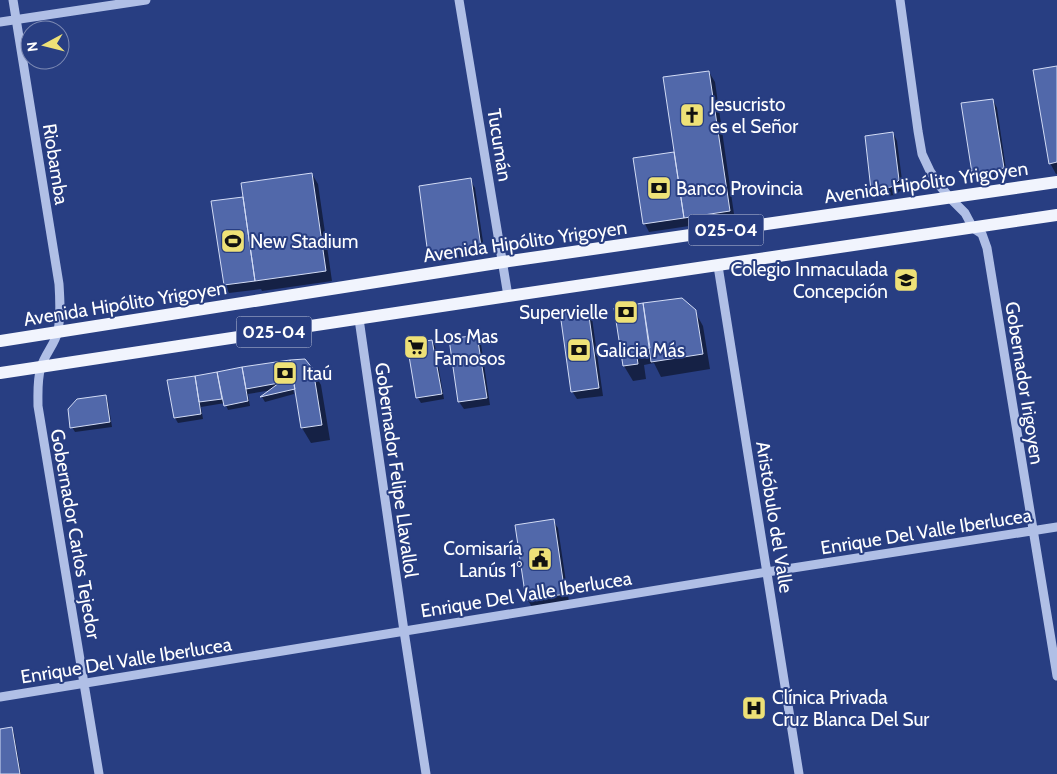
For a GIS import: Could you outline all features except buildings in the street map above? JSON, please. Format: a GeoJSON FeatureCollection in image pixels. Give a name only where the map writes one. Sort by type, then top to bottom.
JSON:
{"type":"FeatureCollection","features":[{"type":"Feature","properties":{"kind":"main road","name":"Avenida Hipólito Yrigoyen"},"geometry":{"type":"LineString","coordinates":[[0,341],[503,262],[1057,182]]}},
{"type":"Feature","properties":{"kind":"main road","name":"025-04"},"geometry":{"type":"LineString","coordinates":[[0,373],[1057,215]]}},
{"type":"Feature","properties":{"kind":"street","name":"Riobamba"},"geometry":{"type":"LineString","coordinates":[[13,0],[59,284],[60,309],[57,333]]}},
{"type":"Feature","properties":{"kind":"street"},"geometry":{"type":"LineString","coordinates":[[0,22],[146,0]]}},
{"type":"Feature","properties":{"kind":"street","name":"Tucumán"},"geometry":{"type":"LineString","coordinates":[[460,0],[508,296]]}},
{"type":"Feature","properties":{"kind":"street","name":"Gobernador Irigoyen"},"geometry":{"type":"LineString","coordinates":[[900,0],[922,154],[930,171],[950,198],[965,213],[973,228],[982,234],[987,248],[1057,676]]}},
{"type":"Feature","properties":{"kind":"street","name":"Aristóbulo del Valle"},"geometry":{"type":"LineString","coordinates":[[718,266],[799,774]]}},
{"type":"Feature","properties":{"kind":"street","name":"Gobernador Felipe Llavallol"},"geometry":{"type":"LineString","coordinates":[[359,319],[426,774]]}},
{"type":"Feature","properties":{"kind":"street","name":"Gobernador Carlos Tejedor"},"geometry":{"type":"LineString","coordinates":[[57,333],[41,367],[37,386],[38,406],[99,774]]}},
{"type":"Feature","properties":{"kind":"street","name":"Enrique Del Valle Iberlucea"},"geometry":{"type":"LineString","coordinates":[[0,697],[767,572],[1057,527]]}},
{"type":"Feature","properties":{"kind":"place","name":"Jesucristo es el Señor"},"geometry":{"type":"Point","coordinates":[692,115]}},
{"type":"Feature","properties":{"kind":"place","name":"Banco Provincia"},"geometry":{"type":"Point","coordinates":[659,188]}},
{"type":"Feature","properties":{"kind":"place","name":"New Stadium"},"geometry":{"type":"Point","coordinates":[233,241]}},
{"type":"Feature","properties":{"kind":"place","name":"Colegio Inmaculada Concepción"},"geometry":{"type":"Point","coordinates":[906,280]}},
{"type":"Feature","properties":{"kind":"place","name":"Supervielle"},"geometry":{"type":"Point","coordinates":[626,312]}},
{"type":"Feature","properties":{"kind":"place","name":"Los Mas Famosos"},"geometry":{"type":"Point","coordinates":[416,347]}},
{"type":"Feature","properties":{"kind":"place","name":"Galicia Más"},"geometry":{"type":"Point","coordinates":[579,350]}},
{"type":"Feature","properties":{"kind":"place","name":"Itaú"},"geometry":{"type":"Point","coordinates":[285,373]}},
{"type":"Feature","properties":{"kind":"place","name":"Comisaría Lanús 1°"},"geometry":{"type":"Point","coordinates":[540,559]}},
{"type":"Feature","properties":{"kind":"place","name":"Clínica Privada Cruz Blanca Del Sur"},"geometry":{"type":"Point","coordinates":[754,708]}}]}
